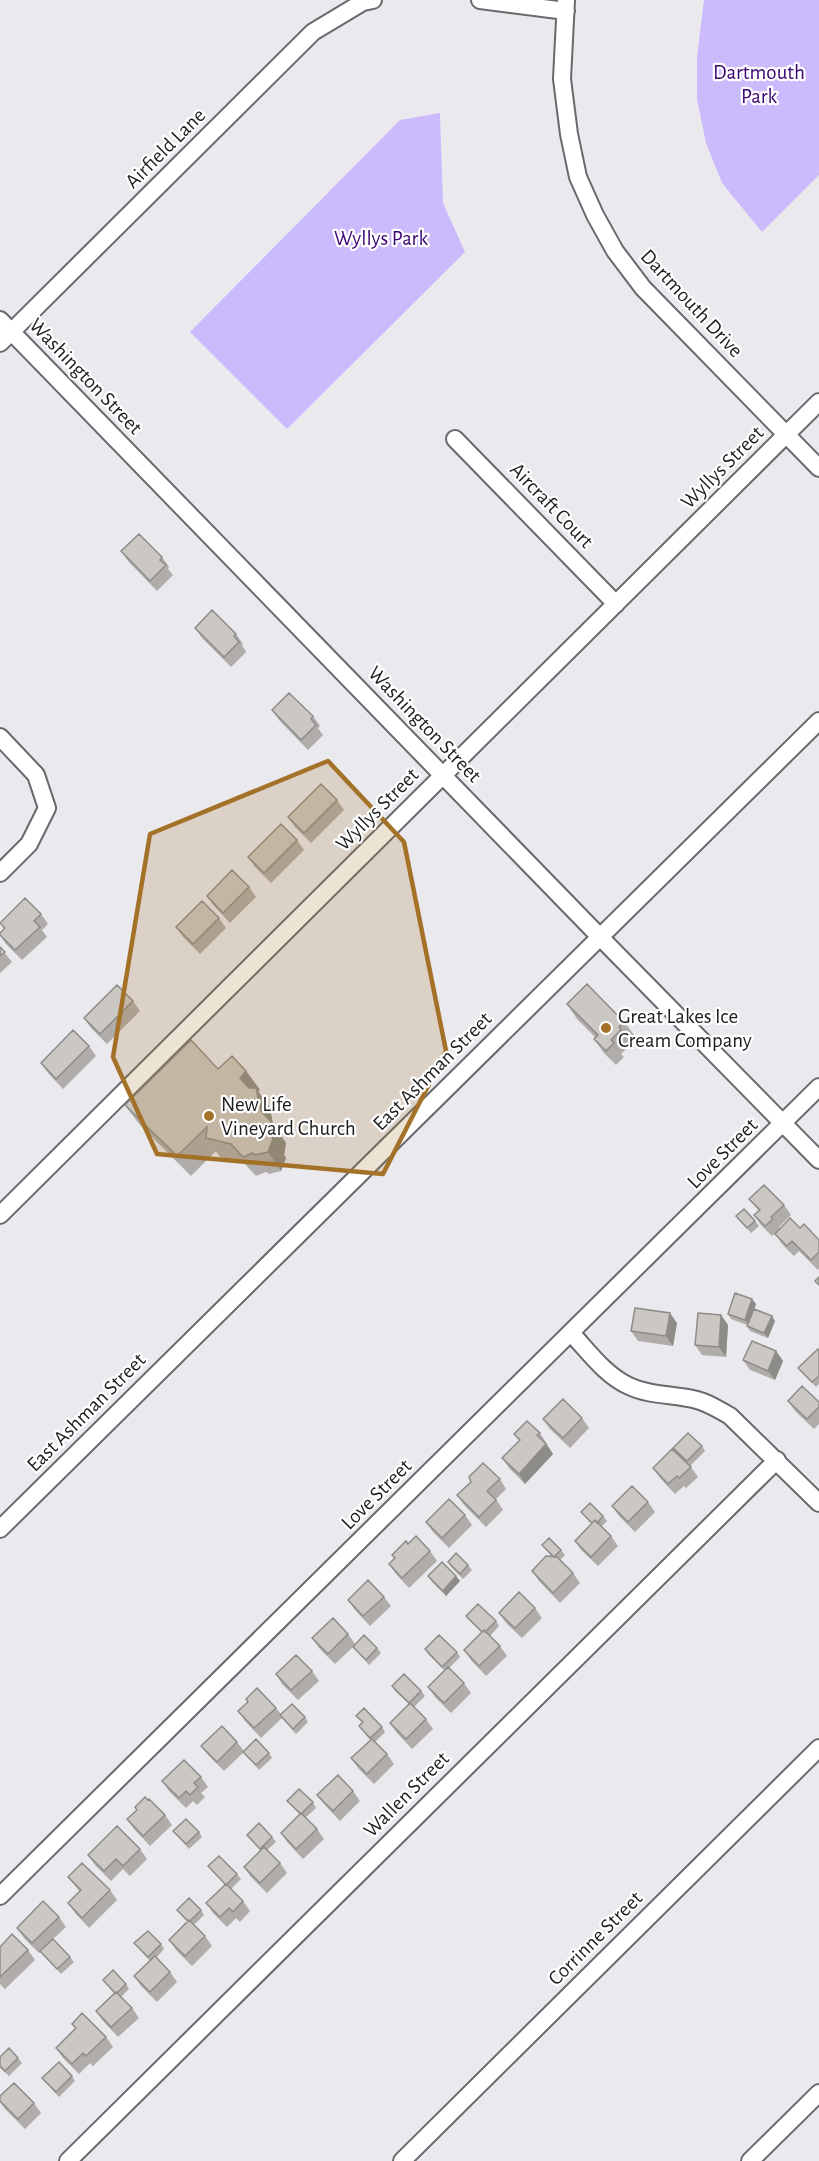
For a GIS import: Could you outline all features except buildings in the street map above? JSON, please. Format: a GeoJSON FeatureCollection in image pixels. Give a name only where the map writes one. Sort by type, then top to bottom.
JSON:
{"type":"FeatureCollection","features":[{"type":"Feature","properties":{"kind":"street","name":"Airfield Lane"},"geometry":{"type":"LineString","coordinates":[[4,331],[313,32],[363,2],[373,0]]}},
{"type":"Feature","properties":{"kind":"street"},"geometry":{"type":"LineString","coordinates":[[480,0],[566,5]]}},
{"type":"Feature","properties":{"kind":"street","name":"Dartmouth Drive"},"geometry":{"type":"LineString","coordinates":[[566,5],[562,79],[569,134],[578,177],[595,215],[615,251],[643,288],[819,468]]}},
{"type":"Feature","properties":{"kind":"street","name":"Washington Street"},"geometry":{"type":"LineString","coordinates":[[4,331],[819,1160]]}},
{"type":"Feature","properties":{"kind":"street","name":"Wyllys Street"},"geometry":{"type":"LineString","coordinates":[[0,1215],[819,402]]}},
{"type":"Feature","properties":{"kind":"street","name":"Aircraft Court"},"geometry":{"type":"LineString","coordinates":[[455,440],[616,603]]}},
{"type":"Feature","properties":{"kind":"street","name":"East Ashman Street"},"geometry":{"type":"LineString","coordinates":[[0,1529],[819,721]]}},
{"type":"Feature","properties":{"kind":"street"},"geometry":{"type":"LineString","coordinates":[[0,737],[36,775],[47,808],[29,844],[0,873]]}},
{"type":"Feature","properties":{"kind":"street","name":"Love Street"},"geometry":{"type":"LineString","coordinates":[[0,1896],[819,1087]]}},
{"type":"Feature","properties":{"kind":"street"},"geometry":{"type":"LineString","coordinates":[[571,1333],[613,1377],[645,1392],[696,1400],[713,1406],[730,1416],[819,1503]]}},
{"type":"Feature","properties":{"kind":"street","name":"Wallen Street"},"geometry":{"type":"LineString","coordinates":[[68,2161],[777,1460]]}},
{"type":"Feature","properties":{"kind":"street","name":"Corrinne Street"},"geometry":{"type":"LineString","coordinates":[[402,2161],[819,1748]]}},
{"type":"Feature","properties":{"kind":"street"},"geometry":{"type":"LineString","coordinates":[[750,2161],[819,2093]]}},
{"type":"Feature","properties":{"kind":"highlighted area"},"geometry":{"type":"Polygon","coordinates":[[[328,761],[404,842],[446,1051],[383,1174],[157,1154],[113,1057],[150,834],[328,761]]]}},
{"type":"Feature","properties":{"kind":"green space","name":"Dartmouth Park"},"geometry":{"type":"Polygon","coordinates":[[[704,0],[819,0],[819,175],[762,232],[722,183],[706,143],[697,99],[697,57],[704,0]]]}},
{"type":"Feature","properties":{"kind":"green space","name":"Wyllys Park"},"geometry":{"type":"Polygon","coordinates":[[[440,113],[443,203],[465,252],[287,429],[190,332],[400,120],[440,113]]]}},
{"type":"Feature","properties":{"kind":"place","name":"Great Lakes Ice Cream Company"},"geometry":{"type":"Point","coordinates":[606,1028]}},
{"type":"Feature","properties":{"kind":"place","name":"New Life Vineyard Church"},"geometry":{"type":"Point","coordinates":[209,1116]}}]}
